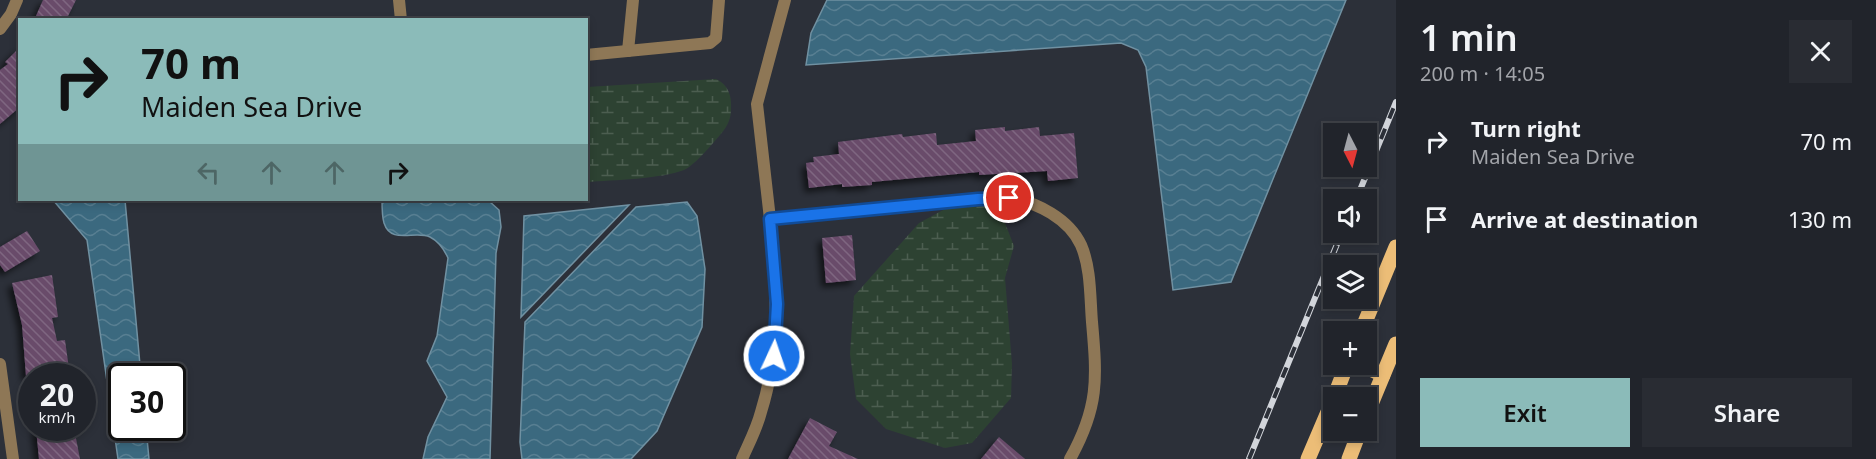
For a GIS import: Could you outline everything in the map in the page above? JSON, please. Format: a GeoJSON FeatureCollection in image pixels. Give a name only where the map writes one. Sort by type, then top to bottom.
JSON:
{"type":"FeatureCollection","features":[{"type":"Feature","properties":{"kind":"main road"},"geometry":{"type":"LineString","coordinates":[[1366,321],[1396,247]]}},
{"type":"Feature","properties":{"kind":"main road"},"geometry":{"type":"LineString","coordinates":[[1377,389],[1396,344]]}},
{"type":"Feature","properties":{"kind":"main road"},"geometry":{"type":"LineString","coordinates":[[1377,372],[1383,375]]}},
{"type":"Feature","properties":{"kind":"main road"},"geometry":{"type":"LineString","coordinates":[[1308,459],[1323,424]]}},
{"type":"Feature","properties":{"kind":"main road"},"geometry":{"type":"LineString","coordinates":[[1349,459],[1356,441]]}},
{"type":"Feature","properties":{"kind":"street"},"geometry":{"type":"LineString","coordinates":[[0,29],[11,14],[17,0]]}},
{"type":"Feature","properties":{"kind":"street"},"geometry":{"type":"LineString","coordinates":[[399,0],[401,18]]}},
{"type":"Feature","properties":{"kind":"street"},"geometry":{"type":"LineString","coordinates":[[628,51],[633,0]]}},
{"type":"Feature","properties":{"kind":"street"},"geometry":{"type":"LineString","coordinates":[[588,55],[711,43],[716,38],[719,0]]}},
{"type":"Feature","properties":{"kind":"street"},"geometry":{"type":"LineString","coordinates":[[742,459],[761,412],[774,356],[777,304],[757,104],[784,0]]}},
{"type":"Feature","properties":{"kind":"street"},"geometry":{"type":"LineString","coordinates":[[770,219],[1009,198],[1031,203],[1054,215],[1068,226],[1081,244],[1088,269],[1096,373],[1094,403],[1081,440],[1070,459]]}},
{"type":"Feature","properties":{"kind":"street"},"geometry":{"type":"LineString","coordinates":[[0,364],[13,459]]}},
{"type":"Feature","properties":{"kind":"green space"},"geometry":{"type":"Polygon","coordinates":[[[716,79],[729,92],[731,115],[720,135],[684,170],[637,179],[588,182],[588,87],[716,79]]]}},
{"type":"Feature","properties":{"kind":"green space"},"geometry":{"type":"Polygon","coordinates":[[[998,205],[1014,246],[1005,278],[1012,364],[1011,398],[972,443],[945,448],[886,429],[856,399],[850,354],[854,296],[919,223],[945,209],[998,205]]]}},
{"type":"Feature","properties":{"kind":"water"},"geometry":{"type":"Polygon","coordinates":[[[827,0],[1346,0],[1231,282],[1173,290],[1146,67],[1138,50],[1121,43],[806,65],[811,33],[827,0]]]}},
{"type":"Feature","properties":{"kind":"water"},"geometry":{"type":"Polygon","coordinates":[[[54,201],[125,201],[140,363],[108,363],[108,388],[87,240],[54,201]]]}},
{"type":"Feature","properties":{"kind":"water"},"geometry":{"type":"Polygon","coordinates":[[[382,201],[482,201],[490,202],[499,210],[501,227],[496,253],[490,459],[423,459],[428,437],[447,397],[427,361],[437,336],[448,258],[445,251],[430,237],[398,235],[387,230],[382,212],[382,201]]]}},
{"type":"Feature","properties":{"kind":"water"},"geometry":{"type":"Polygon","coordinates":[[[687,202],[697,216],[705,269],[702,327],[657,431],[631,459],[522,459],[520,442],[525,322],[636,207],[687,202]]]}},
{"type":"Feature","properties":{"kind":"water"},"geometry":{"type":"Polygon","coordinates":[[[629,205],[521,317],[524,216],[629,205]]]}},
{"type":"Feature","properties":{"kind":"water"},"geometry":{"type":"Polygon","coordinates":[[[115,441],[147,441],[149,459],[118,459],[115,441]]]}},
{"type":"Feature","properties":{"kind":"building"},"geometry":{"type":"Polygon","coordinates":[[[43,0],[76,0],[67,18],[36,18],[43,0]]]}},
{"type":"Feature","properties":{"kind":"building"},"geometry":{"type":"Polygon","coordinates":[[[18,49],[18,109],[0,124],[0,70],[8,64],[5,62],[18,49]]]}},
{"type":"Feature","properties":{"kind":"building"},"geometry":{"type":"Polygon","coordinates":[[[1005,127],[1005,131],[1039,127],[1040,136],[1074,133],[1078,178],[1048,181],[1047,171],[979,175],[979,172],[872,182],[872,185],[842,187],[842,184],[809,188],[806,163],[814,162],[813,157],[839,154],[838,142],[902,134],[903,137],[936,133],[937,145],[976,141],[975,130],[1005,127]]]}},
{"type":"Feature","properties":{"kind":"building"},"geometry":{"type":"Polygon","coordinates":[[[27,231],[40,251],[5,272],[0,265],[0,247],[27,231]]]}},
{"type":"Feature","properties":{"kind":"building"},"geometry":{"type":"Polygon","coordinates":[[[852,235],[856,280],[826,283],[822,238],[852,235]]]}},
{"type":"Feature","properties":{"kind":"building"},"geometry":{"type":"Polygon","coordinates":[[[52,275],[58,317],[52,318],[57,341],[65,340],[68,363],[25,363],[22,325],[12,283],[52,275]]]}},
{"type":"Feature","properties":{"kind":"building"},"geometry":{"type":"Polygon","coordinates":[[[810,418],[837,432],[829,446],[858,459],[788,459],[810,418]]]}},
{"type":"Feature","properties":{"kind":"building"},"geometry":{"type":"Polygon","coordinates":[[[999,437],[1025,459],[981,459],[999,437]]]}},
{"type":"Feature","properties":{"kind":"building"},"geometry":{"type":"Polygon","coordinates":[[[37,441],[77,441],[80,459],[39,459],[37,441]]]}},
{"type":"Feature","properties":{"kind":"railway"},"geometry":{"type":"LineString","coordinates":[[1360,189],[1396,102]]}},
{"type":"Feature","properties":{"kind":"railway"},"geometry":{"type":"LineString","coordinates":[[1249,459],[1337,243]]}},
{"type":"Feature","properties":{"kind":"route"},"geometry":{"type":"LineString","coordinates":[[774,356],[777,304],[770,219],[1009,198]]}}]}
